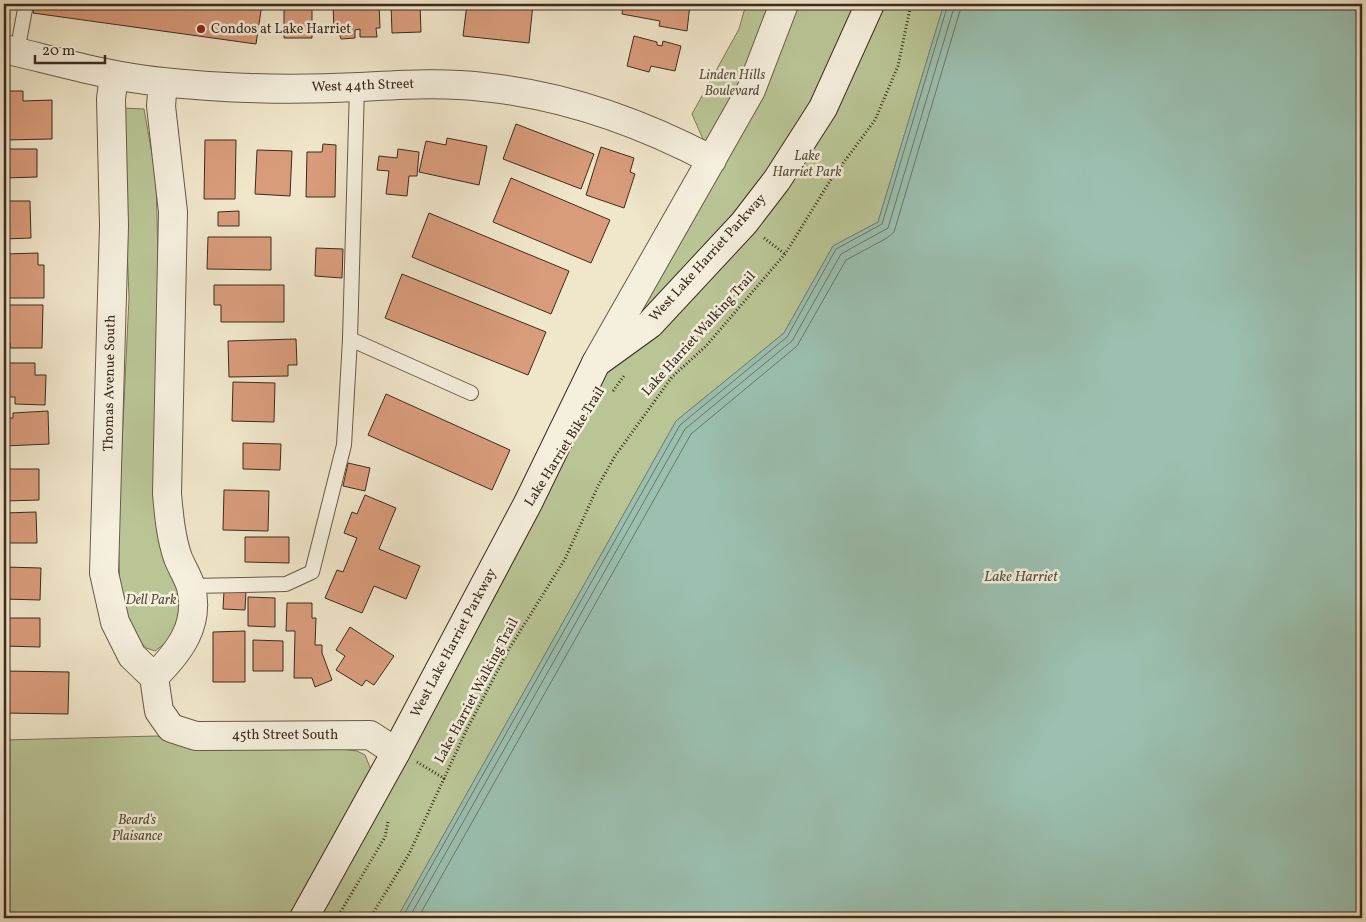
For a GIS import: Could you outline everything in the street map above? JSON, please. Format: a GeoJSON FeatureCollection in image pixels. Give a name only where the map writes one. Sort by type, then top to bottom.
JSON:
{"type":"FeatureCollection","features":[{"type":"Feature","properties":{"kind":"street","name":"West Lake Harriet Parkway"},"geometry":{"type":"LineString","coordinates":[[304,918],[403,754],[596,363],[696,183],[712,160],[751,90],[784,4]]}},
{"type":"Feature","properties":{"kind":"street","name":"West Lake Harriet Parkway"},"geometry":{"type":"LineString","coordinates":[[596,363],[650,324],[744,223],[778,180],[823,108],[870,4]]}},
{"type":"Feature","properties":{"kind":"street","name":"West 44th Street"},"geometry":{"type":"LineString","coordinates":[[10,51],[114,75],[163,82],[265,88],[357,88],[418,84],[484,87],[562,100],[633,122],[712,160]]}},
{"type":"Feature","properties":{"kind":"street","name":"Thomas Avenue South"},"geometry":{"type":"LineString","coordinates":[[114,75],[111,99],[114,226],[104,573],[115,622],[132,656],[154,677]]}},
{"type":"Feature","properties":{"kind":"street"},"geometry":{"type":"LineString","coordinates":[[154,677],[171,660],[187,637],[194,614],[191,586],[178,559],[170,526],[167,494],[173,212],[161,106],[163,82]]}},
{"type":"Feature","properties":{"kind":"street","name":"45th Street South"},"geometry":{"type":"LineString","coordinates":[[154,677],[159,711],[171,728],[196,736],[370,735],[403,754]]}},
{"type":"Feature","properties":{"kind":"lane"},"geometry":{"type":"LineString","coordinates":[[10,51],[26,4]]}},
{"type":"Feature","properties":{"kind":"lane"},"geometry":{"type":"LineString","coordinates":[[191,586],[286,584],[312,572],[344,445],[350,339],[357,88]]}},
{"type":"Feature","properties":{"kind":"lane"},"geometry":{"type":"LineString","coordinates":[[350,339],[471,394]]}},
{"type":"Feature","properties":{"kind":"path","name":"Lake Harriet Walking Trail"},"geometry":{"type":"LineString","coordinates":[[370,918],[408,854],[466,731],[509,649],[565,559],[598,486],[615,456],[672,377],[706,346],[785,254],[830,181],[875,120],[898,66],[911,4]]}},
{"type":"Feature","properties":{"kind":"path"},"geometry":{"type":"LineString","coordinates":[[763,238],[785,254]]}},
{"type":"Feature","properties":{"kind":"path","name":"Lake Harriet Bike Trail"},"geometry":{"type":"LineString","coordinates":[[610,394],[625,375]]}},
{"type":"Feature","properties":{"kind":"path"},"geometry":{"type":"LineString","coordinates":[[403,754],[445,778]]}},
{"type":"Feature","properties":{"kind":"path"},"geometry":{"type":"LineString","coordinates":[[337,918],[385,837],[388,820]]}},
{"type":"Feature","properties":{"kind":"green space","name":"Lake Harriet Park"},"geometry":{"type":"Polygon","coordinates":[[[746,4],[944,4],[878,222],[833,246],[784,333],[676,421],[397,918],[304,918],[712,160],[692,114],[739,29],[746,4]]]}},
{"type":"Feature","properties":{"kind":"green space","name":"Dell Park"},"geometry":{"type":"Polygon","coordinates":[[[122,108],[144,109],[156,177],[158,258],[156,483],[180,598],[179,622],[167,642],[155,651],[146,648],[139,640],[127,617],[120,590],[118,528],[129,298],[122,108]]]}},
{"type":"Feature","properties":{"kind":"green space","name":"Beard's Plaisance"},"geometry":{"type":"Polygon","coordinates":[[[157,736],[191,748],[327,747],[357,751],[365,755],[372,772],[294,918],[4,918],[4,740],[157,736]]]}},
{"type":"Feature","properties":{"kind":"water","name":"Lake Harriet"},"geometry":{"type":"Polygon","coordinates":[[[944,4],[1362,4],[1362,918],[397,918],[676,421],[784,333],[833,246],[878,222],[944,4]]]}},
{"type":"Feature","properties":{"kind":"building","name":"Condos at Lake Harriet"},"geometry":{"type":"Polygon","coordinates":[[[35,4],[262,4],[256,44],[33,13],[35,4]]]}},
{"type":"Feature","properties":{"kind":"building"},"geometry":{"type":"Polygon","coordinates":[[[284,4],[312,4],[312,38],[284,38],[284,4]]]}},
{"type":"Feature","properties":{"kind":"building"},"geometry":{"type":"Polygon","coordinates":[[[333,4],[379,4],[380,28],[376,28],[377,37],[360,37],[360,29],[355,30],[355,38],[341,39],[338,30],[334,30],[333,4]]]}},
{"type":"Feature","properties":{"kind":"building"},"geometry":{"type":"Polygon","coordinates":[[[391,4],[420,4],[421,32],[392,33],[391,4]]]}},
{"type":"Feature","properties":{"kind":"building"},"geometry":{"type":"Polygon","coordinates":[[[467,4],[533,4],[529,43],[463,36],[467,4]]]}},
{"type":"Feature","properties":{"kind":"building"},"geometry":{"type":"Polygon","coordinates":[[[609,4],[690,4],[687,31],[659,26],[660,21],[622,14],[623,6],[609,4]]]}},
{"type":"Feature","properties":{"kind":"building"},"geometry":{"type":"Polygon","coordinates":[[[634,36],[657,42],[657,45],[662,46],[663,41],[681,46],[675,71],[651,66],[649,72],[627,66],[634,36]]]}},
{"type":"Feature","properties":{"kind":"building"},"geometry":{"type":"Polygon","coordinates":[[[4,91],[23,91],[23,101],[52,100],[52,139],[4,140],[4,91]]]}},
{"type":"Feature","properties":{"kind":"building"},"geometry":{"type":"Polygon","coordinates":[[[516,124],[594,154],[581,189],[503,159],[516,124]]]}},
{"type":"Feature","properties":{"kind":"building"},"geometry":{"type":"Polygon","coordinates":[[[447,138],[487,146],[479,185],[419,172],[426,141],[446,145],[447,138]]]}},
{"type":"Feature","properties":{"kind":"building"},"geometry":{"type":"Polygon","coordinates":[[[205,140],[236,140],[235,199],[204,199],[205,140]]]}},
{"type":"Feature","properties":{"kind":"building"},"geometry":{"type":"Polygon","coordinates":[[[323,144],[336,145],[335,197],[306,197],[307,152],[322,152],[323,144]]]}},
{"type":"Feature","properties":{"kind":"building"},"geometry":{"type":"Polygon","coordinates":[[[601,147],[634,158],[630,172],[635,174],[624,208],[586,195],[601,147]]]}},
{"type":"Feature","properties":{"kind":"building"},"geometry":{"type":"Polygon","coordinates":[[[4,149],[37,149],[37,177],[4,178],[4,149]]]}},
{"type":"Feature","properties":{"kind":"building"},"geometry":{"type":"Polygon","coordinates":[[[398,149],[419,152],[417,176],[409,176],[407,196],[386,194],[389,171],[377,170],[379,156],[397,158],[398,149]]]}},
{"type":"Feature","properties":{"kind":"building"},"geometry":{"type":"Polygon","coordinates":[[[257,150],[292,151],[290,196],[255,194],[257,150]]]}},
{"type":"Feature","properties":{"kind":"building"},"geometry":{"type":"Polygon","coordinates":[[[511,178],[610,220],[591,263],[493,222],[511,178]]]}},
{"type":"Feature","properties":{"kind":"building"},"geometry":{"type":"Polygon","coordinates":[[[4,201],[30,201],[31,238],[4,239],[4,201]]]}},
{"type":"Feature","properties":{"kind":"building"},"geometry":{"type":"Polygon","coordinates":[[[239,211],[239,226],[218,226],[218,212],[239,211]]]}},
{"type":"Feature","properties":{"kind":"building"},"geometry":{"type":"Polygon","coordinates":[[[429,213],[569,271],[551,314],[412,257],[429,213]]]}},
{"type":"Feature","properties":{"kind":"building"},"geometry":{"type":"Polygon","coordinates":[[[208,237],[271,237],[271,270],[207,269],[208,237]]]}},
{"type":"Feature","properties":{"kind":"building"},"geometry":{"type":"Polygon","coordinates":[[[316,248],[343,249],[342,278],[315,276],[316,248]]]}},
{"type":"Feature","properties":{"kind":"building"},"geometry":{"type":"Polygon","coordinates":[[[38,253],[38,265],[44,265],[44,298],[4,298],[4,254],[38,253]]]}},
{"type":"Feature","properties":{"kind":"building"},"geometry":{"type":"Polygon","coordinates":[[[402,274],[546,332],[528,375],[385,318],[402,274]]]}},
{"type":"Feature","properties":{"kind":"building"},"geometry":{"type":"Polygon","coordinates":[[[214,285],[284,285],[284,322],[221,322],[221,305],[214,305],[214,285]]]}},
{"type":"Feature","properties":{"kind":"building"},"geometry":{"type":"Polygon","coordinates":[[[4,305],[43,305],[42,348],[10,348],[10,343],[4,343],[4,305]]]}},
{"type":"Feature","properties":{"kind":"building"},"geometry":{"type":"Polygon","coordinates":[[[296,339],[297,365],[288,365],[288,376],[229,377],[228,341],[296,339]]]}},
{"type":"Feature","properties":{"kind":"building"},"geometry":{"type":"Polygon","coordinates":[[[4,363],[35,363],[35,375],[46,375],[45,405],[15,404],[15,397],[4,397],[4,363]]]}},
{"type":"Feature","properties":{"kind":"building"},"geometry":{"type":"Polygon","coordinates":[[[233,382],[275,383],[274,422],[232,421],[233,382]]]}},
{"type":"Feature","properties":{"kind":"building"},"geometry":{"type":"Polygon","coordinates":[[[386,394],[510,450],[492,490],[368,435],[386,394]]]}},
{"type":"Feature","properties":{"kind":"building"},"geometry":{"type":"Polygon","coordinates":[[[48,411],[49,444],[4,446],[4,418],[13,418],[13,413],[48,411]]]}},
{"type":"Feature","properties":{"kind":"building"},"geometry":{"type":"Polygon","coordinates":[[[243,443],[281,444],[280,470],[243,469],[243,443]]]}},
{"type":"Feature","properties":{"kind":"building"},"geometry":{"type":"Polygon","coordinates":[[[348,463],[370,468],[365,491],[343,486],[348,463]]]}},
{"type":"Feature","properties":{"kind":"building"},"geometry":{"type":"Polygon","coordinates":[[[4,469],[39,469],[39,500],[4,501],[4,469]]]}},
{"type":"Feature","properties":{"kind":"building"},"geometry":{"type":"Polygon","coordinates":[[[224,490],[269,491],[268,531],[223,530],[224,490]]]}},
{"type":"Feature","properties":{"kind":"building"},"geometry":{"type":"Polygon","coordinates":[[[365,495],[396,508],[379,549],[420,566],[406,599],[374,586],[362,613],[325,598],[337,570],[343,572],[357,538],[344,533],[352,512],[357,514],[365,495]]]}},
{"type":"Feature","properties":{"kind":"building"},"geometry":{"type":"Polygon","coordinates":[[[36,512],[37,543],[4,543],[4,513],[36,512]]]}},
{"type":"Feature","properties":{"kind":"building"},"geometry":{"type":"Polygon","coordinates":[[[245,537],[289,537],[289,563],[245,562],[245,537]]]}},
{"type":"Feature","properties":{"kind":"building"},"geometry":{"type":"Polygon","coordinates":[[[4,567],[41,568],[40,600],[4,599],[4,567]]]}},
{"type":"Feature","properties":{"kind":"building"},"geometry":{"type":"Polygon","coordinates":[[[224,591],[246,591],[245,610],[223,609],[224,591]]]}},
{"type":"Feature","properties":{"kind":"building"},"geometry":{"type":"Polygon","coordinates":[[[248,597],[275,598],[275,627],[248,626],[248,597]]]}},
{"type":"Feature","properties":{"kind":"building"},"geometry":{"type":"Polygon","coordinates":[[[287,603],[312,603],[312,618],[316,618],[315,645],[322,645],[322,653],[332,680],[315,687],[312,678],[294,678],[295,631],[286,631],[287,603]]]}},
{"type":"Feature","properties":{"kind":"building"},"geometry":{"type":"Polygon","coordinates":[[[4,618],[40,618],[40,647],[4,646],[4,618]]]}},
{"type":"Feature","properties":{"kind":"building"},"geometry":{"type":"Polygon","coordinates":[[[350,627],[394,656],[374,685],[366,680],[362,686],[336,670],[345,656],[336,650],[350,627]]]}},
{"type":"Feature","properties":{"kind":"building"},"geometry":{"type":"Polygon","coordinates":[[[245,631],[245,682],[213,682],[213,632],[245,631]]]}},
{"type":"Feature","properties":{"kind":"building"},"geometry":{"type":"Polygon","coordinates":[[[253,640],[283,641],[283,671],[253,671],[253,640]]]}},
{"type":"Feature","properties":{"kind":"building"},"geometry":{"type":"Polygon","coordinates":[[[4,671],[69,672],[68,714],[4,713],[4,671]]]}},
{"type":"Feature","properties":{"kind":"place","name":"Condos at Lake Harriet"},"geometry":{"type":"Point","coordinates":[201,29]}},
{"type":"Feature","properties":{"kind":"park label","name":"Linden Hills Boulevard"},"geometry":{"type":"Point","coordinates":[732,84]}}]}
